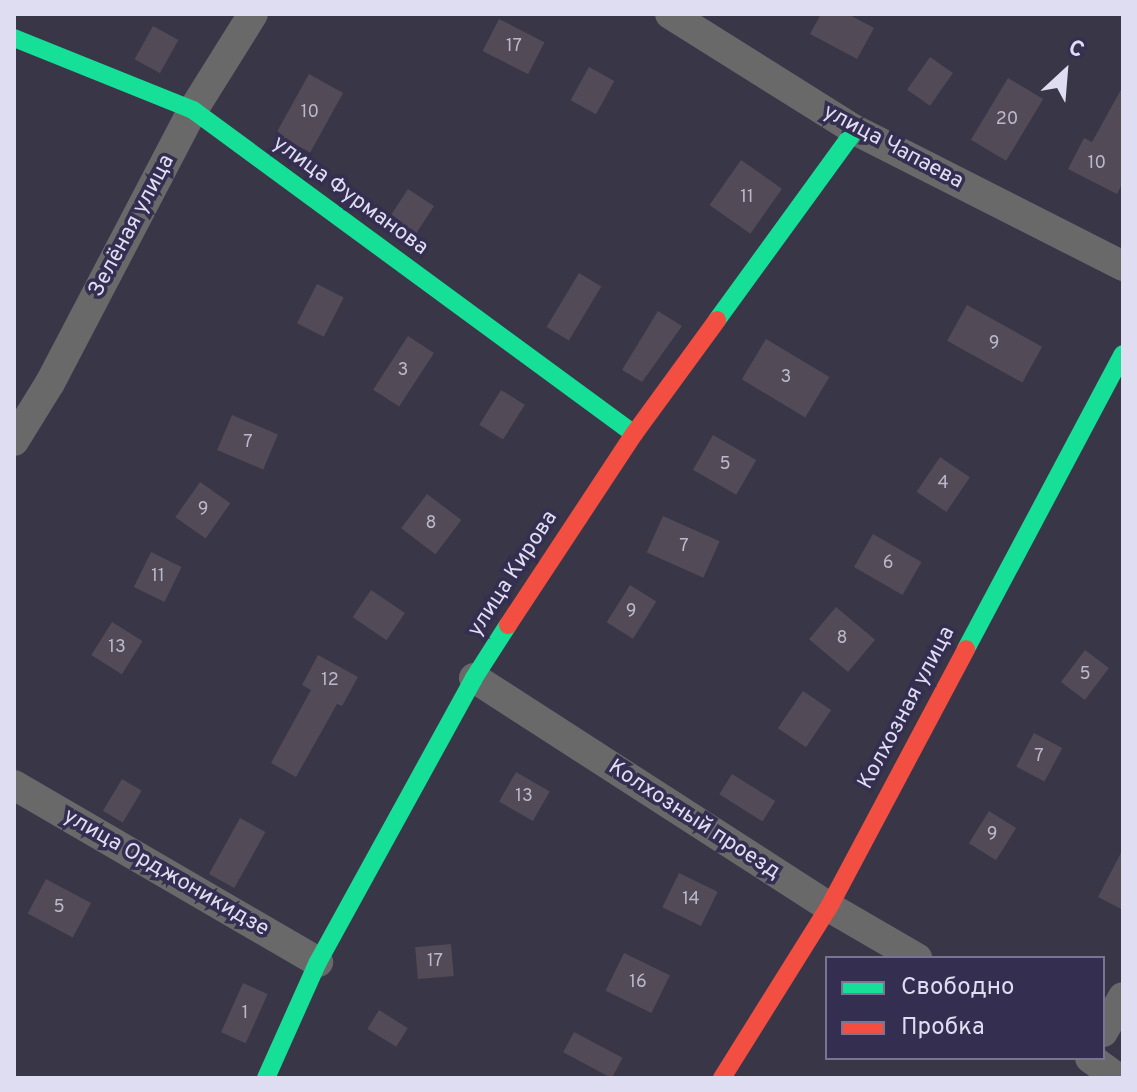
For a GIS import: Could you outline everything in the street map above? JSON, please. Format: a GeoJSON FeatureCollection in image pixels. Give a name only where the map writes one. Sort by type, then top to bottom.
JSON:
{"type":"FeatureCollection","features":[{"type":"Feature","properties":{"kind":"street","name":"Зелёная улица"},"geometry":{"type":"LineString","coordinates":[[14,441],[50,383],[193,110],[253,14]]}},
{"type":"Feature","properties":{"kind":"street","name":"улица Чапаева"},"geometry":{"type":"LineString","coordinates":[[670,14],[704,23],[855,130],[1123,266]]}},
{"type":"Feature","properties":{"kind":"street","name":"улица Фурманова"},"geometry":{"type":"LineString","coordinates":[[14,38],[193,110],[634,434]]}},
{"type":"Feature","properties":{"kind":"street","name":"улица Кирова"},"geometry":{"type":"LineString","coordinates":[[266,1078],[318,962],[474,678],[634,434],[855,130]]}},
{"type":"Feature","properties":{"kind":"street","name":"Колхозная улица"},"geometry":{"type":"LineString","coordinates":[[722,1078],[829,907],[1123,354]]}},
{"type":"Feature","properties":{"kind":"street","name":"Колхозный проезд"},"geometry":{"type":"LineString","coordinates":[[474,678],[829,907],[914,956]]}},
{"type":"Feature","properties":{"kind":"street","name":"улица Орджоникидзе"},"geometry":{"type":"LineString","coordinates":[[14,785],[318,962]]}},
{"type":"Feature","properties":{"kind":"street"},"geometry":{"type":"LineString","coordinates":[[1105,1028],[1123,997]]}},
{"type":"Feature","properties":{"kind":"street"},"geometry":{"type":"LineString","coordinates":[[1093,1060],[1118,1078]]}},
{"type":"Feature","properties":{"kind":"building"},"geometry":{"type":"Polygon","coordinates":[[[821,14],[848,14],[874,28],[857,59],[810,34],[821,14]]]}},
{"type":"Feature","properties":{"kind":"building"},"geometry":{"type":"Polygon","coordinates":[[[499,19],[544,42],[528,74],[483,51],[499,19]]]}},
{"type":"Feature","properties":{"kind":"building"},"geometry":{"type":"Polygon","coordinates":[[[153,26],[178,40],[160,73],[135,59],[153,26]]]}},
{"type":"Feature","properties":{"kind":"building"},"geometry":{"type":"Polygon","coordinates":[[[930,57],[953,73],[930,106],[907,90],[930,57]]]}},
{"type":"Feature","properties":{"kind":"building"},"geometry":{"type":"Polygon","coordinates":[[[589,67],[614,81],[596,114],[571,100],[589,67]]]}},
{"type":"Feature","properties":{"kind":"building"},"geometry":{"type":"Polygon","coordinates":[[[309,74],[343,93],[310,152],[276,133],[309,74]]]}},
{"type":"Feature","properties":{"kind":"building"},"geometry":{"type":"Polygon","coordinates":[[[1008,78],[1043,99],[1006,161],[971,140],[1008,78]]]}},
{"type":"Feature","properties":{"kind":"building"},"geometry":{"type":"Polygon","coordinates":[[[1123,86],[1123,182],[1117,194],[1068,169],[1084,138],[1092,142],[1123,86]]]}},
{"type":"Feature","properties":{"kind":"building"},"geometry":{"type":"Polygon","coordinates":[[[741,160],[782,189],[750,234],[709,205],[741,160]]]}},
{"type":"Feature","properties":{"kind":"building"},"geometry":{"type":"Polygon","coordinates":[[[408,189],[434,206],[412,239],[386,223],[408,189]]]}},
{"type":"Feature","properties":{"kind":"building"},"geometry":{"type":"Polygon","coordinates":[[[579,273],[601,286],[569,340],[547,327],[579,273]]]}},
{"type":"Feature","properties":{"kind":"building"},"geometry":{"type":"Polygon","coordinates":[[[317,284],[344,298],[324,337],[297,323],[317,284]]]}},
{"type":"Feature","properties":{"kind":"building"},"geometry":{"type":"Polygon","coordinates":[[[967,305],[1042,347],[1022,383],[947,341],[967,305]]]}},
{"type":"Feature","properties":{"kind":"building"},"geometry":{"type":"Polygon","coordinates":[[[658,311],[682,326],[642,382],[622,370],[658,311]]]}},
{"type":"Feature","properties":{"kind":"building"},"geometry":{"type":"Polygon","coordinates":[[[408,336],[434,353],[399,407],[373,390],[408,336]]]}},
{"type":"Feature","properties":{"kind":"building"},"geometry":{"type":"Polygon","coordinates":[[[766,339],[829,377],[805,417],[742,379],[766,339]]]}},
{"type":"Feature","properties":{"kind":"building"},"geometry":{"type":"Polygon","coordinates":[[[501,390],[525,405],[503,440],[479,425],[501,390]]]}},
{"type":"Feature","properties":{"kind":"building"},"geometry":{"type":"Polygon","coordinates":[[[232,415],[278,435],[263,470],[217,450],[232,415]]]}},
{"type":"Feature","properties":{"kind":"building"},"geometry":{"type":"Polygon","coordinates":[[[713,435],[756,460],[736,495],[693,470],[713,435]]]}},
{"type":"Feature","properties":{"kind":"building"},"geometry":{"type":"Polygon","coordinates":[[[940,457],[970,477],[946,512],[917,492],[940,457]]]}},
{"type":"Feature","properties":{"kind":"building"},"geometry":{"type":"Polygon","coordinates":[[[200,482],[230,503],[206,538],[175,517],[200,482]]]}},
{"type":"Feature","properties":{"kind":"building"},"geometry":{"type":"Polygon","coordinates":[[[427,494],[461,520],[435,554],[401,528],[427,494]]]}},
{"type":"Feature","properties":{"kind":"building"},"geometry":{"type":"Polygon","coordinates":[[[663,516],[720,541],[703,578],[647,553],[663,516]]]}},
{"type":"Feature","properties":{"kind":"building"},"geometry":{"type":"Polygon","coordinates":[[[873,534],[921,562],[902,595],[854,567],[873,534]]]}},
{"type":"Feature","properties":{"kind":"building"},"geometry":{"type":"Polygon","coordinates":[[[151,552],[182,567],[164,602],[134,587],[151,552]]]}},
{"type":"Feature","properties":{"kind":"building"},"geometry":{"type":"Polygon","coordinates":[[[630,585],[656,601],[633,639],[607,622],[630,585]]]}},
{"type":"Feature","properties":{"kind":"building"},"geometry":{"type":"Polygon","coordinates":[[[371,590],[405,613],[387,640],[353,617],[371,590]]]}},
{"type":"Feature","properties":{"kind":"building"},"geometry":{"type":"Polygon","coordinates":[[[836,607],[875,640],[848,672],[809,639],[836,607]]]}},
{"type":"Feature","properties":{"kind":"building"},"geometry":{"type":"Polygon","coordinates":[[[112,622],[143,641],[122,674],[91,655],[112,622]]]}},
{"type":"Feature","properties":{"kind":"building"},"geometry":{"type":"Polygon","coordinates":[[[1085,650],[1109,668],[1085,700],[1061,682],[1085,650]]]}},
{"type":"Feature","properties":{"kind":"building"},"geometry":{"type":"Polygon","coordinates":[[[318,655],[358,677],[342,706],[337,704],[296,777],[271,763],[311,690],[302,685],[318,655]]]}},
{"type":"Feature","properties":{"kind":"building"},"geometry":{"type":"Polygon","coordinates":[[[803,691],[831,710],[806,747],[778,728],[803,691]]]}},
{"type":"Feature","properties":{"kind":"building"},"geometry":{"type":"Polygon","coordinates":[[[1034,733],[1062,748],[1044,782],[1016,767],[1034,733]]]}},
{"type":"Feature","properties":{"kind":"building"},"geometry":{"type":"Polygon","coordinates":[[[516,772],[550,791],[533,821],[499,801],[516,772]]]}},
{"type":"Feature","properties":{"kind":"building"},"geometry":{"type":"Polygon","coordinates":[[[732,774],[775,801],[763,821],[719,794],[732,774]]]}},
{"type":"Feature","properties":{"kind":"building"},"geometry":{"type":"Polygon","coordinates":[[[122,779],[142,791],[123,823],[103,811],[122,779]]]}},
{"type":"Feature","properties":{"kind":"building"},"geometry":{"type":"Polygon","coordinates":[[[989,811],[1016,828],[996,860],[969,843],[989,811]]]}},
{"type":"Feature","properties":{"kind":"building"},"geometry":{"type":"Polygon","coordinates":[[[240,818],[265,832],[234,888],[209,874],[240,818]]]}},
{"type":"Feature","properties":{"kind":"building"},"geometry":{"type":"Polygon","coordinates":[[[1123,849],[1123,910],[1098,897],[1123,849]]]}},
{"type":"Feature","properties":{"kind":"building"},"geometry":{"type":"Polygon","coordinates":[[[679,873],[718,892],[701,926],[662,907],[679,873]]]}},
{"type":"Feature","properties":{"kind":"building"},"geometry":{"type":"Polygon","coordinates":[[[46,879],[91,903],[73,937],[28,913],[46,879]]]}},
{"type":"Feature","properties":{"kind":"building"},"geometry":{"type":"Polygon","coordinates":[[[451,944],[454,976],[418,979],[415,947],[451,944]]]}},
{"type":"Feature","properties":{"kind":"building"},"geometry":{"type":"Polygon","coordinates":[[[624,953],[670,975],[651,1013],[606,991],[624,953]]]}},
{"type":"Feature","properties":{"kind":"building"},"geometry":{"type":"Polygon","coordinates":[[[243,983],[268,994],[246,1043],[221,1032],[243,983]]]}},
{"type":"Feature","properties":{"kind":"building"},"geometry":{"type":"Polygon","coordinates":[[[379,1010],[408,1028],[396,1047],[367,1029],[379,1010]]]}},
{"type":"Feature","properties":{"kind":"building"},"geometry":{"type":"Polygon","coordinates":[[[574,1032],[623,1058],[612,1078],[563,1052],[574,1032]]]}},
{"type":"Feature","properties":{"kind":"traffic: fast"},"geometry":{"type":"LineString","coordinates":[[14,38],[193,110],[634,434]]}},
{"type":"Feature","properties":{"kind":"traffic: fast"},"geometry":{"type":"LineString","coordinates":[[717,320],[855,130]]}},
{"type":"Feature","properties":{"kind":"traffic: fast"},"geometry":{"type":"LineString","coordinates":[[966,649],[1123,354]]}},
{"type":"Feature","properties":{"kind":"traffic: fast"},"geometry":{"type":"LineString","coordinates":[[266,1078],[318,962],[474,678],[508,625]]}},
{"type":"Feature","properties":{"kind":"traffic: jam"},"geometry":{"type":"LineString","coordinates":[[508,625],[634,434],[717,320]]}},
{"type":"Feature","properties":{"kind":"traffic: jam"},"geometry":{"type":"LineString","coordinates":[[722,1078],[829,907],[966,649]]}}]}
